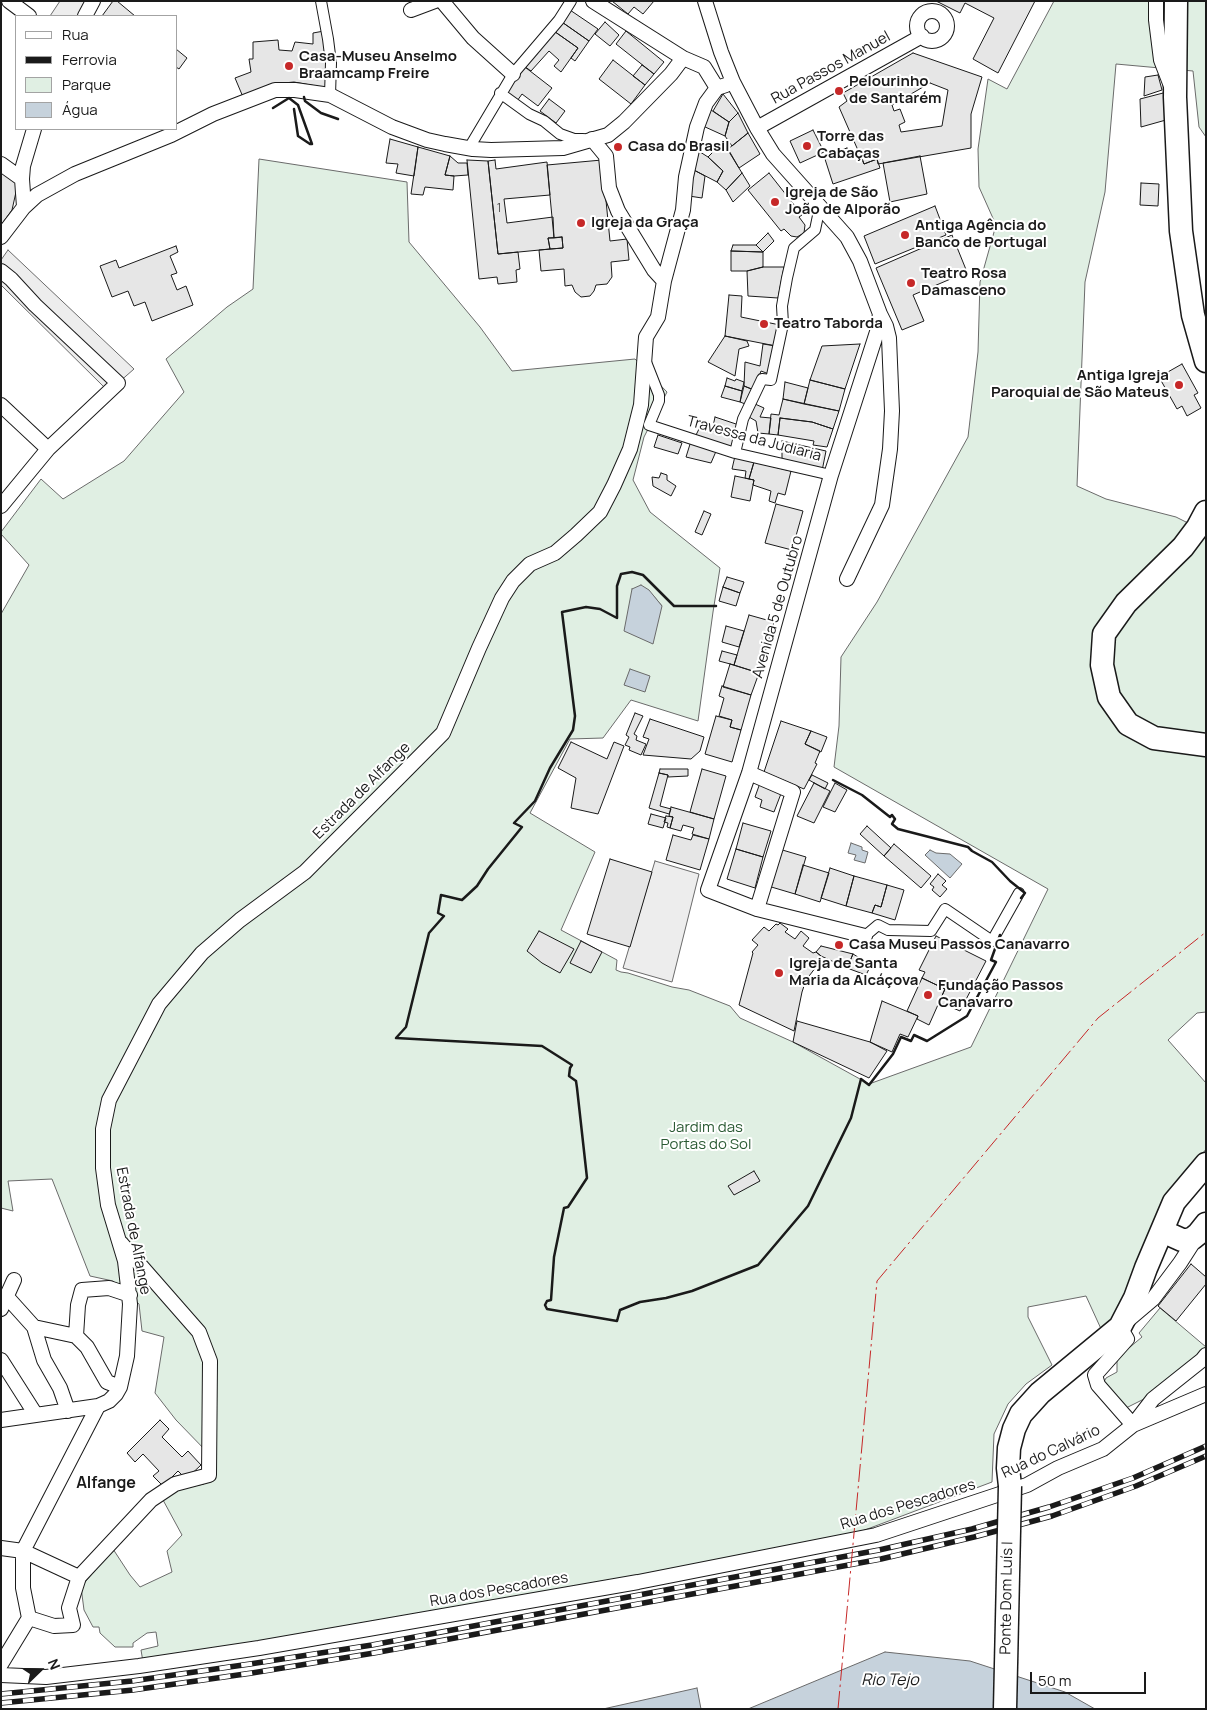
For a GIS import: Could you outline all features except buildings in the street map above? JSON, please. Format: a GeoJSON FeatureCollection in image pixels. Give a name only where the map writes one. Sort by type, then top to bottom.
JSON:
{"type":"FeatureCollection","features":[{"type":"Feature","properties":{"kind":"main road"},"geometry":{"type":"LineString","coordinates":[[1176,1],[1175,97],[1181,232],[1193,315],[1206,361]]}},
{"type":"Feature","properties":{"kind":"main road"},"geometry":{"type":"LineString","coordinates":[[1206,512],[1184,547],[1126,603],[1104,634],[1102,665],[1108,697],[1128,724],[1154,738],[1206,746]]}},
{"type":"Feature","properties":{"kind":"main road"},"geometry":{"type":"LineString","coordinates":[[1120,1327],[1135,1298],[1174,1202],[1206,1164]]}},
{"type":"Feature","properties":{"kind":"main road"},"geometry":{"type":"LineString","coordinates":[[1162,1230],[1182,1240],[1193,1238],[1202,1229]]}},
{"type":"Feature","properties":{"kind":"main road","name":"Ponte Dom Luís I"},"geometry":{"type":"LineString","coordinates":[[1004,1709],[1003,1491],[1014,1429],[1021,1414],[1040,1393],[1120,1327]]}},
{"type":"Feature","properties":{"kind":"street"},"geometry":{"type":"LineString","coordinates":[[9,1],[28,15]]}},
{"type":"Feature","properties":{"kind":"street"},"geometry":{"type":"LineString","coordinates":[[86,15],[93,1]]}},
{"type":"Feature","properties":{"kind":"street"},"geometry":{"type":"LineString","coordinates":[[321,1],[331,63],[330,95]]}},
{"type":"Feature","properties":{"kind":"street"},"geometry":{"type":"LineString","coordinates":[[411,10],[434,1]]}},
{"type":"Feature","properties":{"kind":"street"},"geometry":{"type":"LineString","coordinates":[[442,1],[474,38],[513,74]]}},
{"type":"Feature","properties":{"kind":"street"},"geometry":{"type":"LineString","coordinates":[[468,148],[513,74],[559,20],[572,1]]}},
{"type":"Feature","properties":{"kind":"street"},"geometry":{"type":"LineString","coordinates":[[593,1],[683,58],[704,67],[717,88],[733,82]]}},
{"type":"Feature","properties":{"kind":"street"},"geometry":{"type":"LineString","coordinates":[[1156,1],[1156,20],[1161,60],[1175,97]]}},
{"type":"Feature","properties":{"kind":"street"},"geometry":{"type":"LineString","coordinates":[[707,3],[720,52],[757,128],[773,154],[847,237],[860,260],[889,338],[892,411],[890,449],[882,505],[847,579]]}},
{"type":"Feature","properties":{"kind":"street"},"geometry":{"type":"LineString","coordinates":[[925,7],[944,17],[946,30],[942,37],[934,41],[922,36],[918,22],[925,7]]}},
{"type":"Feature","properties":{"kind":"street","name":"Rua Passos Manuel"},"geometry":{"type":"LineString","coordinates":[[757,128],[922,36]]}},
{"type":"Feature","properties":{"kind":"street"},"geometry":{"type":"LineString","coordinates":[[704,67],[720,52]]}},
{"type":"Feature","properties":{"kind":"street"},"geometry":{"type":"LineString","coordinates":[[178,128],[275,90],[295,90],[330,95],[409,134],[427,140],[468,148],[491,150],[562,148],[608,135],[624,122],[671,74],[683,58]]}},
{"type":"Feature","properties":{"kind":"street","name":"Estrada de Alfange"},"geometry":{"type":"LineString","coordinates":[[120,1387],[127,1356],[131,1311],[125,1261],[108,1205],[103,1168],[103,1129],[109,1100],[159,1004],[202,953],[240,920],[305,872],[443,733],[502,598],[513,581],[530,564],[555,553],[600,512],[614,486],[630,448],[639,414],[646,337],[658,317],[664,281],[682,210],[686,177],[697,127],[706,103],[717,88]]}},
{"type":"Feature","properties":{"kind":"street"},"geometry":{"type":"LineString","coordinates":[[500,93],[529,114],[544,121],[560,134],[574,139],[592,139]]}},
{"type":"Feature","properties":{"kind":"street"},"geometry":{"type":"LineString","coordinates":[[24,207],[23,166],[34,130]]}},
{"type":"Feature","properties":{"kind":"street"},"geometry":{"type":"LineString","coordinates":[[1,237],[24,207],[37,195],[75,174],[169,132]]}},
{"type":"Feature","properties":{"kind":"street"},"geometry":{"type":"LineString","coordinates":[[592,139],[606,156],[610,188],[618,211],[654,270],[664,281]]}},
{"type":"Feature","properties":{"kind":"street"},"geometry":{"type":"LineString","coordinates":[[1,164],[22,179]]}},
{"type":"Feature","properties":{"kind":"street"},"geometry":{"type":"LineString","coordinates":[[735,453],[744,419],[762,379],[770,380],[783,324],[782,306],[794,248],[815,230],[820,206]]}},
{"type":"Feature","properties":{"kind":"street"},"geometry":{"type":"LineString","coordinates":[[1,272],[11,279],[118,383],[48,449],[1,506]]}},
{"type":"Feature","properties":{"kind":"street","name":"Avenida 5 de Outubro"},"geometry":{"type":"LineString","coordinates":[[757,909],[708,890],[748,773],[831,475],[877,332],[880,314]]}},
{"type":"Feature","properties":{"kind":"street","name":"Travessa da Judiaria"},"geometry":{"type":"LineString","coordinates":[[645,359],[659,395],[659,401],[649,425],[735,453],[831,475]]}},
{"type":"Feature","properties":{"kind":"street"},"geometry":{"type":"LineString","coordinates":[[1,405],[48,449]]}},
{"type":"Feature","properties":{"kind":"street"},"geometry":{"type":"LineString","coordinates":[[748,773],[793,792],[757,909],[865,936],[878,925],[888,930],[931,931],[945,909],[992,941],[1019,893]]}},
{"type":"Feature","properties":{"kind":"street"},"geometry":{"type":"LineString","coordinates":[[1202,1229],[1154,1299],[1120,1327],[1127,1340],[1095,1376],[1098,1385],[1134,1425],[1206,1394]]}},
{"type":"Feature","properties":{"kind":"street"},"geometry":{"type":"LineString","coordinates":[[29,1618],[54,1626],[73,1625],[69,1608],[79,1577],[151,1500],[175,1484],[209,1475],[210,1361],[199,1332],[117,1238]]}},
{"type":"Feature","properties":{"kind":"street"},"geometry":{"type":"LineString","coordinates":[[1,1420],[98,1406],[109,1401],[120,1387],[107,1382],[87,1347],[76,1336],[34,1327],[4,1303],[14,1280]]}},
{"type":"Feature","properties":{"kind":"street"},"geometry":{"type":"LineString","coordinates":[[76,1336],[78,1305],[82,1290],[109,1288],[130,1295]]}},
{"type":"Feature","properties":{"kind":"street"},"geometry":{"type":"LineString","coordinates":[[34,1327],[44,1360],[60,1388],[68,1411]]}},
{"type":"Feature","properties":{"kind":"street","name":"Rua do Calvário"},"geometry":{"type":"LineString","coordinates":[[1003,1491],[1028,1485],[1058,1468],[1103,1448],[1134,1425],[1154,1399],[1206,1355]]}},
{"type":"Feature","properties":{"kind":"street"},"geometry":{"type":"LineString","coordinates":[[1,1360],[36,1415]]}},
{"type":"Feature","properties":{"kind":"street"},"geometry":{"type":"LineString","coordinates":[[1,1664],[29,1618],[23,1588],[23,1551],[98,1406]]}},
{"type":"Feature","properties":{"kind":"street","name":"Rua dos Pescadores"},"geometry":{"type":"LineString","coordinates":[[1,1676],[46,1677],[139,1666],[258,1648],[638,1582],[876,1534],[1003,1491]]}},
{"type":"Feature","properties":{"kind":"street"},"geometry":{"type":"LineString","coordinates":[[1,1548],[23,1551],[79,1577]]}},
{"type":"Feature","properties":{"kind":"green space","name":"Jardim das Portas do Sol"},"geometry":{"type":"Polygon","coordinates":[[[1054,1],[1206,1],[1206,137],[1199,127],[1193,71],[1116,64],[1105,192],[1085,282],[1077,486],[1106,499],[1176,517],[1206,532],[1206,1012],[1197,1013],[1168,1040],[1206,1083],[1206,1149],[1195,1164],[1124,1310],[1102,1331],[1086,1296],[1028,1307],[1028,1317],[1052,1365],[1026,1384],[1008,1404],[994,1434],[992,1482],[833,1542],[143,1662],[141,1650],[158,1646],[156,1632],[147,1633],[133,1643],[133,1647],[115,1647],[100,1633],[99,1627],[93,1627],[84,1610],[81,1587],[113,1549],[140,1587],[172,1572],[167,1551],[182,1535],[163,1500],[174,1490],[204,1484],[209,1454],[176,1420],[155,1393],[164,1337],[142,1331],[139,1304],[113,1281],[90,1276],[52,1179],[8,1181],[13,1211],[1,1208],[1,614],[29,565],[1,532],[41,479],[63,499],[124,461],[184,392],[166,359],[227,307],[253,289],[259,159],[407,182],[409,242],[480,327],[512,371],[635,359],[667,392],[644,437],[633,480],[650,512],[720,568],[698,721],[631,700],[603,738],[570,739],[530,813],[595,852],[561,930],[617,960],[616,970],[672,987],[689,990],[730,1006],[740,1018],[793,1042],[869,1084],[971,1047],[1048,889],[834,767],[839,726],[841,657],[877,602],[968,437],[978,352],[980,282],[996,225],[979,187],[978,149],[988,79],[1007,89],[1054,1]],[[632,589],[662,606],[652,594],[632,589]]]}},
{"type":"Feature","properties":{"kind":"green space"},"geometry":{"type":"Polygon","coordinates":[[[1160,1308],[1206,1347],[1200,1355],[1158,1392],[1124,1409],[1104,1382],[1106,1378],[1117,1372],[1117,1358],[1142,1337],[1139,1333],[1160,1308]]]}},
{"type":"Feature","properties":{"kind":"shaded area"},"geometry":{"type":"Polygon","coordinates":[[[60,1],[88,1],[84,15],[51,15],[60,1]]]}},
{"type":"Feature","properties":{"kind":"shaded area"},"geometry":{"type":"Polygon","coordinates":[[[8,250],[134,369],[118,383],[105,388],[1,285],[1,260],[8,250]]]}},
{"type":"Feature","properties":{"kind":"shaded area"},"geometry":{"type":"Polygon","coordinates":[[[655,861],[699,874],[672,982],[623,968],[655,861]]]}},
{"type":"Feature","properties":{"kind":"water"},"geometry":{"type":"Polygon","coordinates":[[[641,585],[649,590],[662,606],[653,644],[624,631],[632,589],[641,585]]]}},
{"type":"Feature","properties":{"kind":"water"},"geometry":{"type":"Polygon","coordinates":[[[630,669],[650,676],[645,692],[624,685],[630,669]]]}},
{"type":"Feature","properties":{"kind":"water"},"geometry":{"type":"Polygon","coordinates":[[[851,843],[862,847],[862,850],[868,852],[865,863],[854,860],[856,855],[848,853],[851,843]]]}},
{"type":"Feature","properties":{"kind":"water"},"geometry":{"type":"Polygon","coordinates":[[[930,850],[936,853],[950,854],[962,864],[950,878],[925,855],[930,850]]]}},
{"type":"Feature","properties":{"kind":"water","name":"Rio Tejo"},"geometry":{"type":"Polygon","coordinates":[[[885,1652],[970,1661],[1065,1692],[1095,1709],[748,1709],[885,1652]]]}},
{"type":"Feature","properties":{"kind":"water"},"geometry":{"type":"Polygon","coordinates":[[[697,1688],[701,1709],[603,1709],[697,1688]]]}},
{"type":"Feature","properties":{"kind":"railway"},"geometry":{"type":"LineString","coordinates":[[1,1694],[132,1681],[372,1645],[879,1550],[972,1529],[1049,1507],[1133,1478],[1206,1446]]}},
{"type":"Feature","properties":{"kind":"railway"},"geometry":{"type":"LineString","coordinates":[[1,1703],[133,1690],[252,1673],[374,1653],[881,1559],[1052,1516],[1136,1486],[1206,1456]]}},
{"type":"Feature","properties":{"kind":"wall"},"geometry":{"type":"LineString","coordinates":[[304,97],[305,101],[321,113],[338,119]]}},
{"type":"Feature","properties":{"kind":"wall"},"geometry":{"type":"LineString","coordinates":[[273,108],[289,98],[298,105],[312,144]]}},
{"type":"Feature","properties":{"kind":"wall"},"geometry":{"type":"LineString","coordinates":[[294,109],[298,136],[312,144]]}},
{"type":"Feature","properties":{"kind":"wall"},"geometry":{"type":"LineString","coordinates":[[716,606],[674,606],[643,575],[632,572],[621,574],[617,586],[617,618],[600,609],[586,607],[562,612],[575,716],[573,730],[550,768],[535,801],[514,823],[522,827],[488,869],[477,886],[462,900],[441,895],[438,913],[444,916],[429,933],[406,1027],[396,1038],[542,1046],[572,1065],[569,1076],[576,1081],[587,1178],[568,1207],[564,1208],[554,1257],[551,1300],[547,1301],[545,1305],[547,1309],[617,1321],[620,1310],[640,1302],[692,1291],[758,1265],[808,1206],[851,1118],[861,1079],[869,1085],[893,1054],[901,1037],[911,1041],[914,1035],[927,1041],[967,1016],[996,962],[991,960],[1000,935]]}},
{"type":"Feature","properties":{"kind":"wall"},"geometry":{"type":"LineString","coordinates":[[833,780],[862,795],[890,817],[892,815],[895,819],[892,824],[898,829],[968,847],[992,862],[1010,881],[1025,893],[1021,898]]}},
{"type":"Feature","properties":{"kind":"power"},"geometry":{"type":"LineString","coordinates":[[838,1709],[877,1281],[1098,1018],[1206,932]]}},
{"type":"Feature","properties":{"kind":"place","name":"Casa-Museu Anselmo Braamcamp Freire"},"geometry":{"type":"Point","coordinates":[289,66]}},
{"type":"Feature","properties":{"kind":"place","name":"Pelourinho de Santarém"},"geometry":{"type":"Point","coordinates":[839,91]}},
{"type":"Feature","properties":{"kind":"place","name":"Torre das Cabaças"},"geometry":{"type":"Point","coordinates":[807,146]}},
{"type":"Feature","properties":{"kind":"place","name":"Casa do Brasil"},"geometry":{"type":"Point","coordinates":[618,147]}},
{"type":"Feature","properties":{"kind":"place","name":"Igreja de São João de Alporão"},"geometry":{"type":"Point","coordinates":[775,202]}},
{"type":"Feature","properties":{"kind":"place","name":"Igreja da Graça"},"geometry":{"type":"Point","coordinates":[581,223]}},
{"type":"Feature","properties":{"kind":"place","name":"Antiga Agência do Banco de Portugal"},"geometry":{"type":"Point","coordinates":[905,235]}},
{"type":"Feature","properties":{"kind":"place","name":"Teatro Rosa Damasceno"},"geometry":{"type":"Point","coordinates":[911,283]}},
{"type":"Feature","properties":{"kind":"place","name":"Teatro Taborda"},"geometry":{"type":"Point","coordinates":[764,324]}},
{"type":"Feature","properties":{"kind":"place","name":"Antiga Igreja Paroquial de São Mateus"},"geometry":{"type":"Point","coordinates":[1179,385]}},
{"type":"Feature","properties":{"kind":"place","name":"Casa Museu Passos Canavarro"},"geometry":{"type":"Point","coordinates":[839,945]}},
{"type":"Feature","properties":{"kind":"place","name":"Igreja de Santa Maria da Alcáçova"},"geometry":{"type":"Point","coordinates":[779,973]}},
{"type":"Feature","properties":{"kind":"place","name":"Fundação Passos Canavarro"},"geometry":{"type":"Point","coordinates":[928,995]}},
{"type":"Feature","properties":{"kind":"district","name":"Alfange"},"geometry":{"type":"Point","coordinates":[106,1484]}}]}
